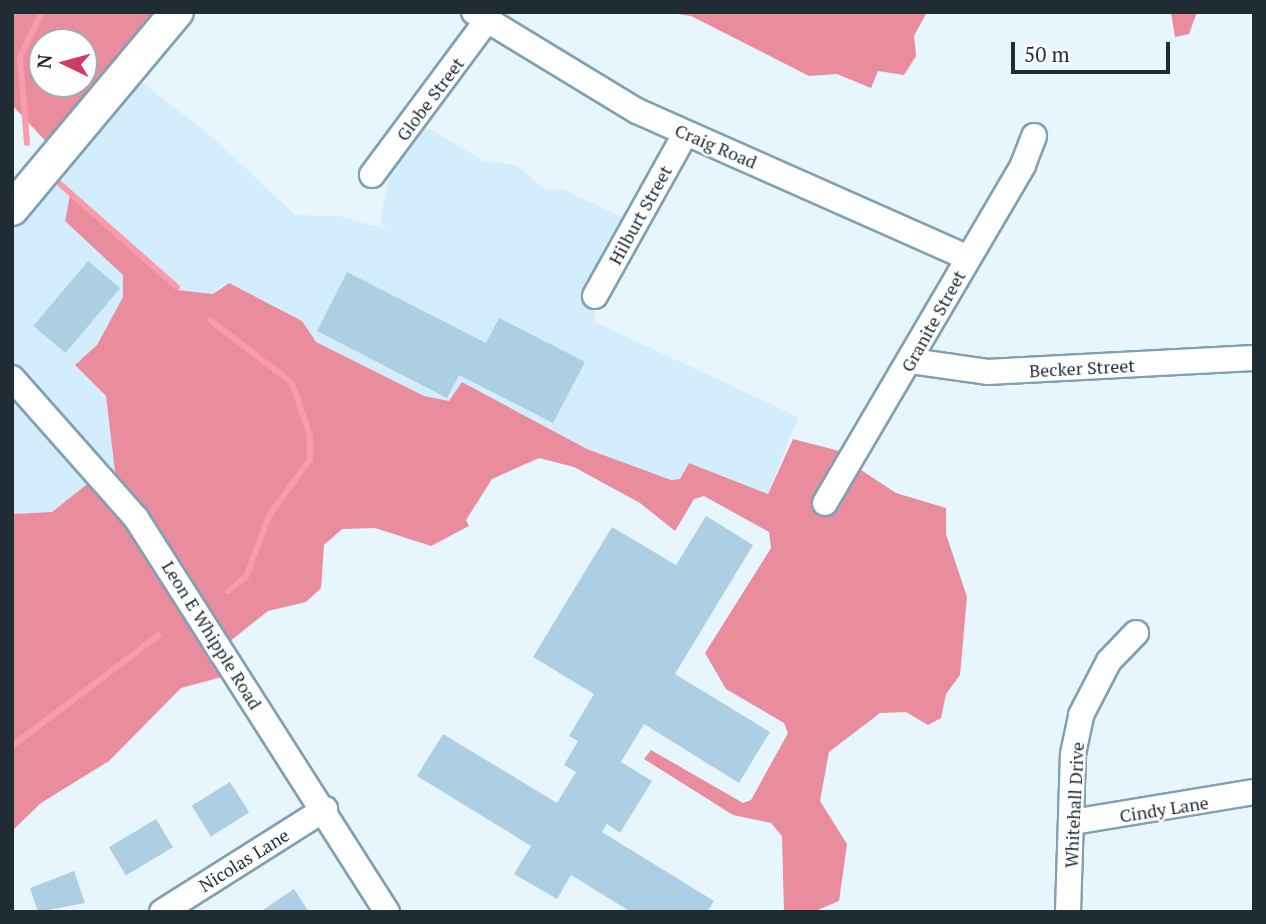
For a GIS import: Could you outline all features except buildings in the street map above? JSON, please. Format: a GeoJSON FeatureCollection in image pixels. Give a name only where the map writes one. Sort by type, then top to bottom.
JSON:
{"type":"FeatureCollection","features":[{"type":"Feature","properties":{"kind":"main road"},"geometry":{"type":"LineString","coordinates":[[12,209],[177,12]]}},
{"type":"Feature","properties":{"kind":"street","name":"Craig Road"},"geometry":{"type":"LineString","coordinates":[[481,16],[538,56],[685,134],[968,258]]}},
{"type":"Feature","properties":{"kind":"street","name":"Globe Street"},"geometry":{"type":"LineString","coordinates":[[372,175],[481,16]]}},
{"type":"Feature","properties":{"kind":"street","name":"Hilburt Street"},"geometry":{"type":"LineString","coordinates":[[595,296],[685,134]]}},
{"type":"Feature","properties":{"kind":"street","name":"Granite Street"},"geometry":{"type":"LineString","coordinates":[[825,503],[911,361],[1034,136]]}},
{"type":"Feature","properties":{"kind":"street","name":"Becker Street"},"geometry":{"type":"LineString","coordinates":[[911,361],[987,372],[1254,358]]}},
{"type":"Feature","properties":{"kind":"street","name":"Leon E Whipple Road"},"geometry":{"type":"LineString","coordinates":[[12,378],[136,518],[325,809],[387,912]]}},
{"type":"Feature","properties":{"kind":"street","name":"Whitehall Drive"},"geometry":{"type":"LineString","coordinates":[[1068,912],[1073,822],[1073,754],[1081,715],[1109,661],[1136,633]]}},
{"type":"Feature","properties":{"kind":"street","name":"Cindy Lane"},"geometry":{"type":"LineString","coordinates":[[1073,822],[1254,792]]}},
{"type":"Feature","properties":{"kind":"street","name":"Nicolas Lane"},"geometry":{"type":"LineString","coordinates":[[162,912],[325,809]]}},
{"type":"Feature","properties":{"kind":"shaded area"},"geometry":{"type":"Polygon","coordinates":[[[12,12],[174,12],[98,97],[98,28],[28,28],[28,98],[97,98],[52,148],[12,105],[12,12]]]}},
{"type":"Feature","properties":{"kind":"shaded area"},"geometry":{"type":"Polygon","coordinates":[[[665,12],[927,12],[914,36],[916,56],[904,75],[878,71],[871,88],[837,74],[809,76],[691,16],[665,12]]]}},
{"type":"Feature","properties":{"kind":"shaded area"},"geometry":{"type":"Polygon","coordinates":[[[1171,12],[1197,12],[1189,34],[1175,37],[1171,12]]]}},
{"type":"Feature","properties":{"kind":"shaded area"},"geometry":{"type":"Polygon","coordinates":[[[128,72],[210,135],[295,215],[338,216],[386,229],[380,220],[392,163],[421,124],[484,161],[516,165],[546,190],[563,189],[636,224],[595,296],[595,322],[798,417],[768,494],[690,463],[680,479],[671,480],[587,449],[463,382],[449,401],[424,396],[316,343],[225,283],[213,294],[177,290],[70,195],[67,221],[123,275],[123,297],[97,345],[75,365],[106,395],[118,490],[101,473],[52,512],[12,514],[12,207],[128,72]]]}},
{"type":"Feature","properties":{"kind":"shaded area"},"geometry":{"type":"Polygon","coordinates":[[[70,195],[177,290],[213,294],[229,283],[302,321],[316,342],[424,396],[449,401],[462,382],[587,449],[671,480],[680,479],[689,463],[768,494],[793,439],[851,454],[855,466],[896,493],[946,508],[946,534],[967,597],[960,675],[946,694],[941,718],[928,725],[906,712],[880,713],[829,752],[820,801],[847,844],[839,901],[813,912],[784,912],[782,836],[771,823],[733,815],[644,759],[651,750],[743,803],[751,800],[788,733],[784,723],[726,689],[705,653],[771,548],[769,532],[704,496],[694,499],[675,531],[640,503],[574,467],[539,458],[492,479],[466,520],[469,526],[431,546],[375,528],[342,529],[324,545],[321,588],[306,602],[268,611],[229,642],[244,671],[181,688],[109,761],[41,803],[12,831],[12,514],[52,512],[101,473],[117,488],[106,396],[75,365],[97,345],[123,297],[123,275],[65,221],[70,195]]]}},
{"type":"Feature","properties":{"kind":"waterway"},"geometry":{"type":"LineString","coordinates":[[27,143],[20,57],[42,12]]}},
{"type":"Feature","properties":{"kind":"waterway"},"geometry":{"type":"LineString","coordinates":[[60,184],[177,287]]}},
{"type":"Feature","properties":{"kind":"waterway"},"geometry":{"type":"LineString","coordinates":[[210,320],[292,383],[310,436],[310,459],[269,516],[246,577],[228,591]]}},
{"type":"Feature","properties":{"kind":"waterway"},"geometry":{"type":"LineString","coordinates":[[12,746],[159,635]]}}]}
